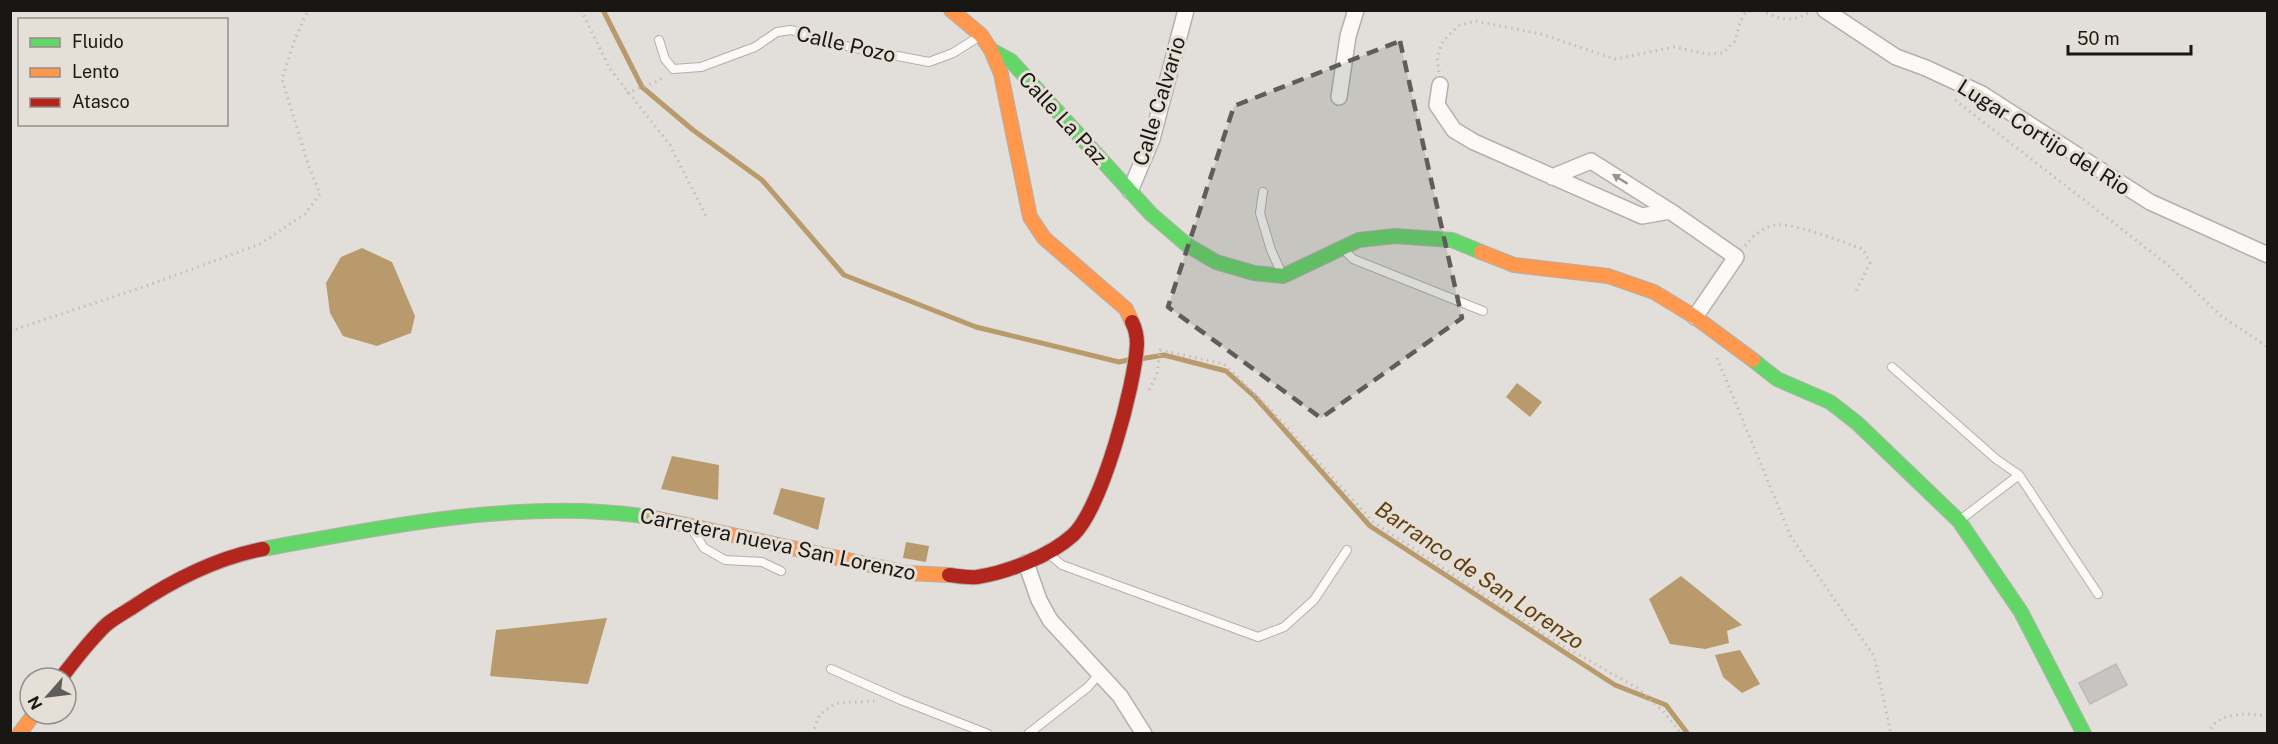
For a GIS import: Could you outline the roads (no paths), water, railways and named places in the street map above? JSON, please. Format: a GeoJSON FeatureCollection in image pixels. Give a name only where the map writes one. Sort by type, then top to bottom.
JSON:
{"type":"FeatureCollection","features":[{"type":"Feature","properties":{"kind":"street","name":"Carretera nueva San Lorenzo"},"geometry":{"type":"LineString","coordinates":[[70,666],[107,624],[188,574],[234,555],[356,532],[487,514],[543,510],[631,513],[907,573],[976,576],[1026,563],[1047,554],[1074,534],[1090,512],[1124,418],[1137,343],[1134,326],[1126,309],[1044,238],[1030,217],[1001,74],[991,50],[981,35],[951,10]]}},
{"type":"Feature","properties":{"kind":"street","name":"Calle Calvario"},"geometry":{"type":"LineString","coordinates":[[1130,191],[1152,139],[1186,10]]}},
{"type":"Feature","properties":{"kind":"street"},"geometry":{"type":"LineString","coordinates":[[1339,97],[1348,36],[1356,10]]}},
{"type":"Feature","properties":{"kind":"street","name":"Lugar Cortijo del Rio"},"geometry":{"type":"LineString","coordinates":[[1825,10],[1896,57],[1982,94],[2150,202],[2268,255]]}},
{"type":"Feature","properties":{"kind":"street","name":"Calle La Paz"},"geometry":{"type":"LineString","coordinates":[[991,50],[1011,61],[1130,191],[1187,245],[1216,262],[1254,273],[1283,276]]}},
{"type":"Feature","properties":{"kind":"street"},"geometry":{"type":"LineString","coordinates":[[1440,85],[1437,105],[1454,130],[1474,142],[1642,216],[1670,211]]}},
{"type":"Feature","properties":{"kind":"street"},"geometry":{"type":"LineString","coordinates":[[1552,177],[1591,161],[1670,211],[1736,257],[1695,317]]}},
{"type":"Feature","properties":{"kind":"street"},"geometry":{"type":"LineString","coordinates":[[1283,276],[1359,240],[1395,236],[1452,240],[1514,265],[1608,276],[1654,292],[1695,317],[1776,379],[1830,402],[1857,423],[1959,521],[2021,612],[2084,734]]}},
{"type":"Feature","properties":{"kind":"street"},"geometry":{"type":"LineString","coordinates":[[1026,563],[1039,600],[1050,620],[1120,696],[1144,734]]}},
{"type":"Feature","properties":{"kind":"lane","name":"Calle Pozo"},"geometry":{"type":"LineString","coordinates":[[659,40],[665,59],[673,69],[701,67],[755,47],[777,32],[791,30],[850,47],[929,62],[953,52],[981,35]]}},
{"type":"Feature","properties":{"kind":"lane"},"geometry":{"type":"LineString","coordinates":[[1263,192],[1260,213],[1271,250],[1283,276]]}},
{"type":"Feature","properties":{"kind":"lane"},"geometry":{"type":"LineString","coordinates":[[1342,248],[1353,259],[1484,311]]}},
{"type":"Feature","properties":{"kind":"lane"},"geometry":{"type":"LineString","coordinates":[[1892,367],[1996,459],[2019,475],[2098,594]]}},
{"type":"Feature","properties":{"kind":"lane"},"geometry":{"type":"LineString","coordinates":[[1959,521],[2019,475]]}},
{"type":"Feature","properties":{"kind":"lane"},"geometry":{"type":"LineString","coordinates":[[689,525],[704,548],[725,560],[762,562],[781,571]]}},
{"type":"Feature","properties":{"kind":"lane"},"geometry":{"type":"LineString","coordinates":[[1047,554],[1062,565],[1258,636],[1284,627],[1314,600],[1347,550]]}},
{"type":"Feature","properties":{"kind":"lane"},"geometry":{"type":"LineString","coordinates":[[831,669],[901,700],[988,734]]}},
{"type":"Feature","properties":{"kind":"lane"},"geometry":{"type":"LineString","coordinates":[[1029,734],[1088,687],[1100,673]]}},
{"type":"Feature","properties":{"kind":"waterway","name":"Barranco de San Lorenzo"},"geometry":{"type":"LineString","coordinates":[[603,10],[642,87],[693,130],[762,180],[844,275],[976,327],[1119,362],[1128,360]]}},
{"type":"Feature","properties":{"kind":"waterway","name":"Barranco de San Lorenzo"},"geometry":{"type":"LineString","coordinates":[[1140,359],[1164,355],[1226,371],[1255,397],[1370,526],[1615,685],[1666,705],[1688,734]]}}]}
